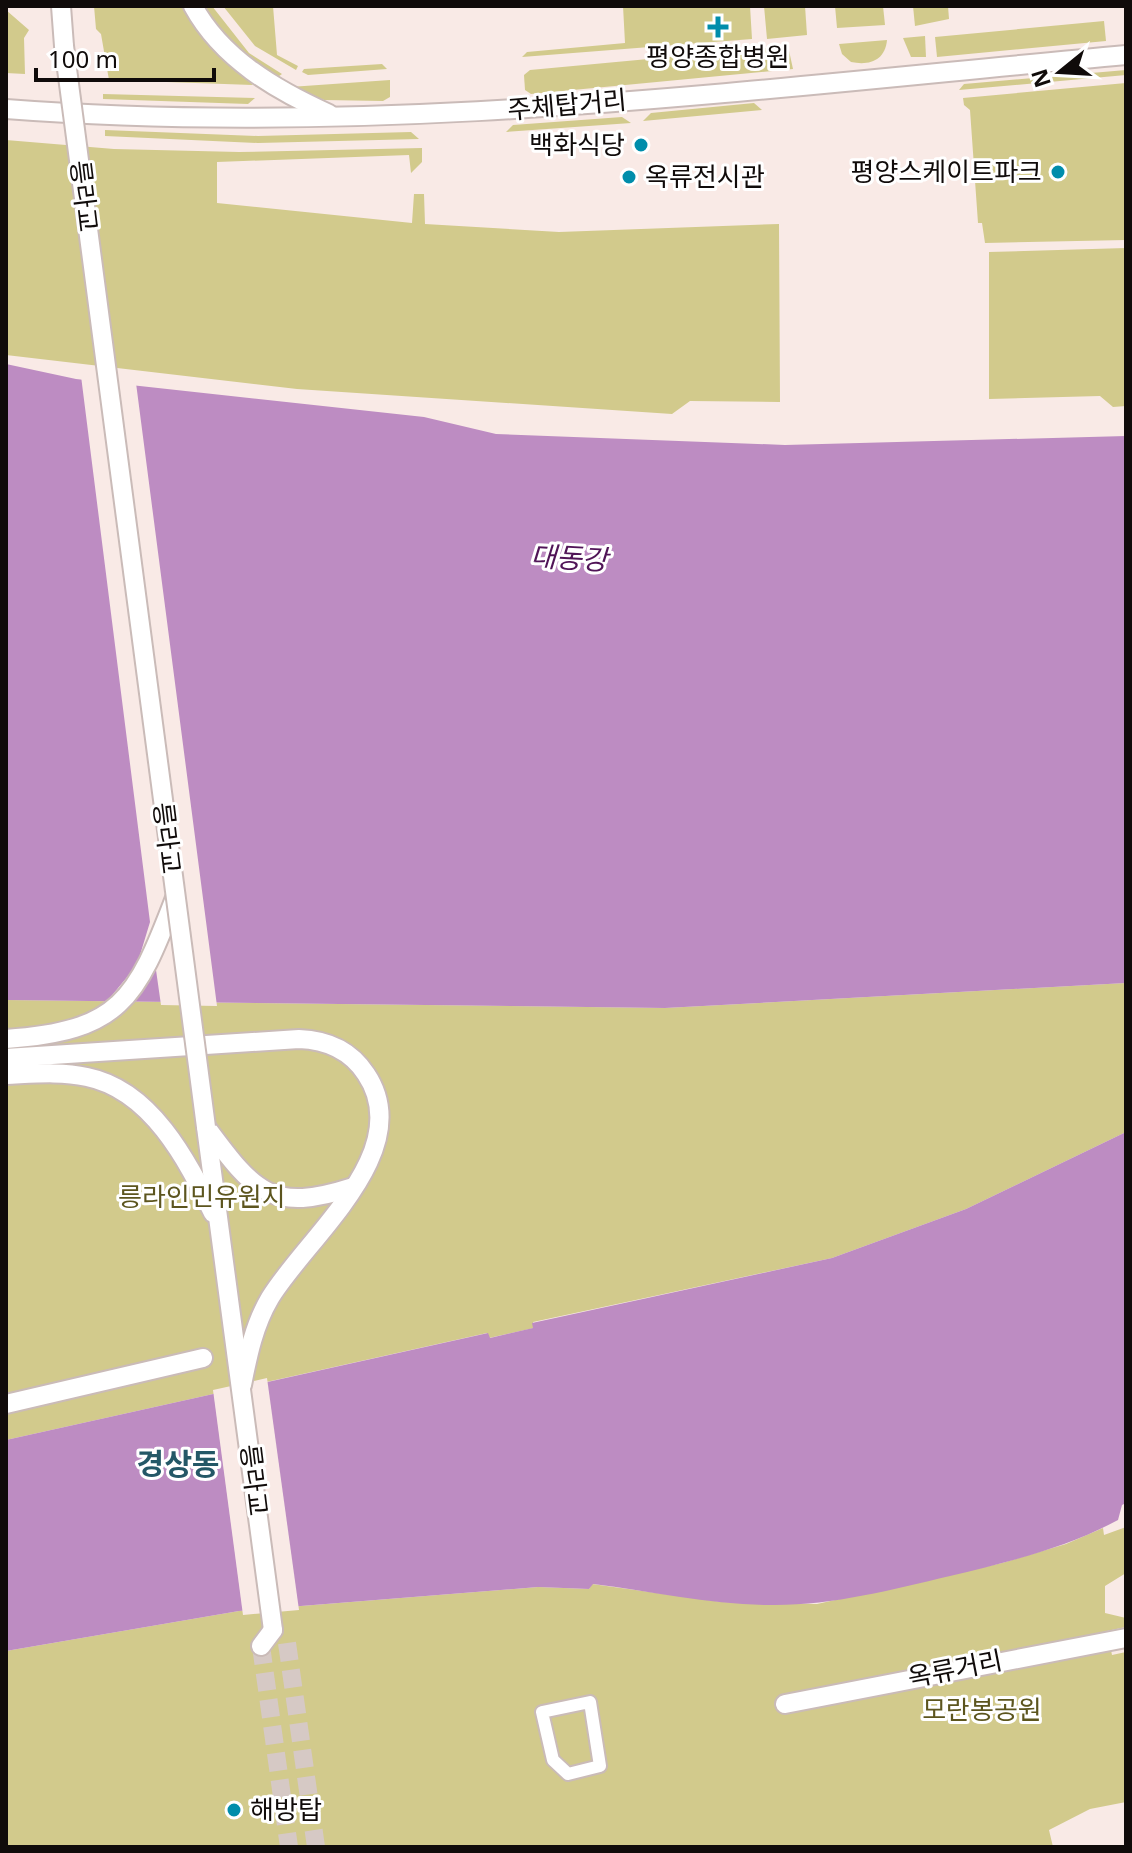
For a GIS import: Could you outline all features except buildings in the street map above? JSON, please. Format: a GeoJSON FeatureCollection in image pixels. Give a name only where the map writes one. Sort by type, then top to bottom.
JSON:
{"type":"FeatureCollection","features":[{"type":"Feature","properties":{"kind":"main road","name":"릉라교"},"geometry":{"type":"LineString","coordinates":[[61,6],[175,898],[280,1636],[261,1646]]}},
{"type":"Feature","properties":{"kind":"main road"},"geometry":{"type":"LineString","coordinates":[[193,6],[209,32],[262,79],[338,118]]}},
{"type":"Feature","properties":{"kind":"main road","name":"주체탑거리"},"geometry":{"type":"LineString","coordinates":[[6,109],[196,118],[338,118],[512,110],[1126,55]]}},
{"type":"Feature","properties":{"kind":"main road"},"geometry":{"type":"LineString","coordinates":[[253,117],[264,105],[267,93],[262,79]]}},
{"type":"Feature","properties":{"kind":"main road"},"geometry":{"type":"LineString","coordinates":[[6,1039],[65,1034],[109,1013],[143,972],[175,898]]}},
{"type":"Feature","properties":{"kind":"main road"},"geometry":{"type":"LineString","coordinates":[[6,1058],[299,1039],[328,1042],[361,1065],[380,1103],[382,1124],[372,1155],[353,1187],[260,1315],[242,1385]]}},
{"type":"Feature","properties":{"kind":"main road"},"geometry":{"type":"LineString","coordinates":[[6,1075],[89,1077],[111,1085],[144,1108],[190,1166],[220,1229]]}},
{"type":"Feature","properties":{"kind":"main road"},"geometry":{"type":"LineString","coordinates":[[206,1127],[242,1171],[275,1196],[299,1200],[353,1187]]}},
{"type":"Feature","properties":{"kind":"main road"},"geometry":{"type":"LineString","coordinates":[[6,1404],[203,1358]]}},
{"type":"Feature","properties":{"kind":"main road","name":"옥류거리"},"geometry":{"type":"LineString","coordinates":[[785,1704],[1126,1638]]}},
{"type":"Feature","properties":{"kind":"street"},"geometry":{"type":"LineString","coordinates":[[590,1702],[600,1766],[568,1774],[553,1760],[542,1712],[590,1702]]}},
{"type":"Feature","properties":{"kind":"green space"},"geometry":{"type":"Polygon","coordinates":[[[94,6],[185,6],[213,50],[253,85],[109,80],[101,34],[96,29],[94,6]]]}},
{"type":"Feature","properties":{"kind":"green space"},"geometry":{"type":"Polygon","coordinates":[[[204,6],[212,6],[249,53],[282,74],[275,79],[232,46],[204,6]]]}},
{"type":"Feature","properties":{"kind":"green space"},"geometry":{"type":"Polygon","coordinates":[[[223,6],[273,6],[277,55],[298,66],[296,70],[255,46],[223,6]]]}},
{"type":"Feature","properties":{"kind":"green space"},"geometry":{"type":"Polygon","coordinates":[[[623,6],[750,6],[752,39],[522,57],[527,52],[625,43],[623,6]]]}},
{"type":"Feature","properties":{"kind":"green space"},"geometry":{"type":"Polygon","coordinates":[[[764,6],[805,6],[807,35],[767,39],[764,6]]]}},
{"type":"Feature","properties":{"kind":"green space"},"geometry":{"type":"Polygon","coordinates":[[[835,6],[883,6],[885,25],[837,28],[835,6]]]}},
{"type":"Feature","properties":{"kind":"green space"},"geometry":{"type":"Polygon","coordinates":[[[913,6],[948,6],[949,19],[915,26],[913,6]]]}},
{"type":"Feature","properties":{"kind":"green space"},"geometry":{"type":"Polygon","coordinates":[[[6,10],[29,30],[24,38],[25,74],[6,73],[6,10]]]}},
{"type":"Feature","properties":{"kind":"green space"},"geometry":{"type":"Polygon","coordinates":[[[1104,21],[1106,41],[937,57],[935,37],[1104,21]]]}},
{"type":"Feature","properties":{"kind":"green space"},"geometry":{"type":"Polygon","coordinates":[[[925,36],[926,57],[911,57],[903,38],[925,36]]]}},
{"type":"Feature","properties":{"kind":"green space"},"geometry":{"type":"Polygon","coordinates":[[[887,40],[880,57],[864,63],[851,62],[842,54],[839,44],[887,40]]]}},
{"type":"Feature","properties":{"kind":"green space"},"geometry":{"type":"Polygon","coordinates":[[[788,46],[793,69],[531,94],[525,90],[524,75],[530,70],[788,46]]]}},
{"type":"Feature","properties":{"kind":"green space"},"geometry":{"type":"Polygon","coordinates":[[[382,64],[387,69],[308,75],[302,72],[304,69],[382,64]]]}},
{"type":"Feature","properties":{"kind":"green space"},"geometry":{"type":"Polygon","coordinates":[[[1126,70],[1126,75],[959,90],[964,84],[1126,70]]]}},
{"type":"Feature","properties":{"kind":"green space"},"geometry":{"type":"Polygon","coordinates":[[[390,80],[390,97],[383,101],[324,100],[290,87],[390,80]]]}},
{"type":"Feature","properties":{"kind":"green space","name":"평양스케이트파크"},"geometry":{"type":"Polygon","coordinates":[[[1126,83],[1126,240],[985,243],[982,223],[978,223],[970,110],[964,105],[963,98],[1126,83]]]}},
{"type":"Feature","properties":{"kind":"green space"},"geometry":{"type":"Polygon","coordinates":[[[103,94],[255,98],[248,104],[103,99],[103,94]]]}},
{"type":"Feature","properties":{"kind":"green space"},"geometry":{"type":"Polygon","coordinates":[[[754,103],[762,110],[643,121],[651,113],[754,103]]]}},
{"type":"Feature","properties":{"kind":"green space"},"geometry":{"type":"Polygon","coordinates":[[[622,117],[631,123],[506,132],[513,125],[622,117]]]}},
{"type":"Feature","properties":{"kind":"green space"},"geometry":{"type":"Polygon","coordinates":[[[105,130],[258,136],[411,132],[419,139],[258,143],[105,136],[105,130]]]}},
{"type":"Feature","properties":{"kind":"green space"},"geometry":{"type":"Polygon","coordinates":[[[6,140],[114,149],[239,152],[422,148],[422,162],[411,173],[409,155],[217,162],[217,203],[412,223],[414,194],[424,194],[425,224],[559,232],[779,224],[780,402],[690,401],[672,414],[297,389],[6,355],[6,140]]]}},
{"type":"Feature","properties":{"kind":"green space"},"geometry":{"type":"Polygon","coordinates":[[[1126,248],[1126,406],[1113,407],[1100,396],[989,399],[989,252],[1126,248]]]}},
{"type":"Feature","properties":{"kind":"green space","name":"릉라인민유원지"},"geometry":{"type":"Polygon","coordinates":[[[1126,983],[1126,1132],[966,1209],[832,1258],[533,1322],[534,1328],[489,1338],[487,1333],[6,1440],[6,1000],[665,1008],[1126,983]]]}},
{"type":"Feature","properties":{"kind":"green space","name":"모란봉공원"},"geometry":{"type":"Polygon","coordinates":[[[1126,1527],[1126,1573],[1105,1586],[1105,1613],[1126,1618],[1126,1627],[1107,1631],[1112,1655],[1126,1652],[1126,1802],[1090,1809],[1049,1830],[1053,1847],[6,1847],[6,1651],[239,1611],[538,1587],[589,1589],[592,1584],[722,1602],[817,1604],[1002,1563],[1066,1544],[1103,1528],[1104,1535],[1126,1527]]]}},
{"type":"Feature","properties":{"kind":"water","name":"대동강"},"geometry":{"type":"Polygon","coordinates":[[[6,364],[76,379],[424,417],[496,434],[785,445],[1126,436],[1126,983],[665,1008],[6,1000],[6,364]]]}},
{"type":"Feature","properties":{"kind":"water"},"geometry":{"type":"Polygon","coordinates":[[[1126,1132],[1126,1503],[1122,1505],[1118,1520],[1098,1530],[993,1565],[883,1592],[815,1603],[725,1603],[593,1584],[589,1589],[538,1587],[239,1611],[6,1651],[6,1440],[488,1333],[490,1338],[533,1328],[532,1323],[832,1258],[966,1209],[1126,1132]]]}},
{"type":"Feature","properties":{"kind":"pier"},"geometry":{"type":"Polygon","coordinates":[[[81,376],[136,383],[217,1006],[161,1005],[156,970],[141,990],[104,1005],[137,965],[150,922],[81,376]]]}},
{"type":"Feature","properties":{"kind":"pier"},"geometry":{"type":"Polygon","coordinates":[[[267,1378],[299,1610],[243,1615],[213,1390],[267,1378]]]}},
{"type":"Feature","properties":{"kind":"tunnel"},"geometry":{"type":"LineString","coordinates":[[287,1643],[316,1847]]}},
{"type":"Feature","properties":{"kind":"tunnel"},"geometry":{"type":"LineString","coordinates":[[261,1646],[289,1847]]}},
{"type":"Feature","properties":{"kind":"place","name":"평양종합병원"},"geometry":{"type":"Point","coordinates":[718,27]}},
{"type":"Feature","properties":{"kind":"place","name":"백화식당"},"geometry":{"type":"Point","coordinates":[641,145]}},
{"type":"Feature","properties":{"kind":"place","name":"평양스케이트파크"},"geometry":{"type":"Point","coordinates":[1058,172]}},
{"type":"Feature","properties":{"kind":"place","name":"옥류전시관"},"geometry":{"type":"Point","coordinates":[629,177]}},
{"type":"Feature","properties":{"kind":"place","name":"해방탑"},"geometry":{"type":"Point","coordinates":[234,1810]}},
{"type":"Feature","properties":{"kind":"district","name":"경상동"},"geometry":{"type":"Point","coordinates":[178,1465]}}]}
